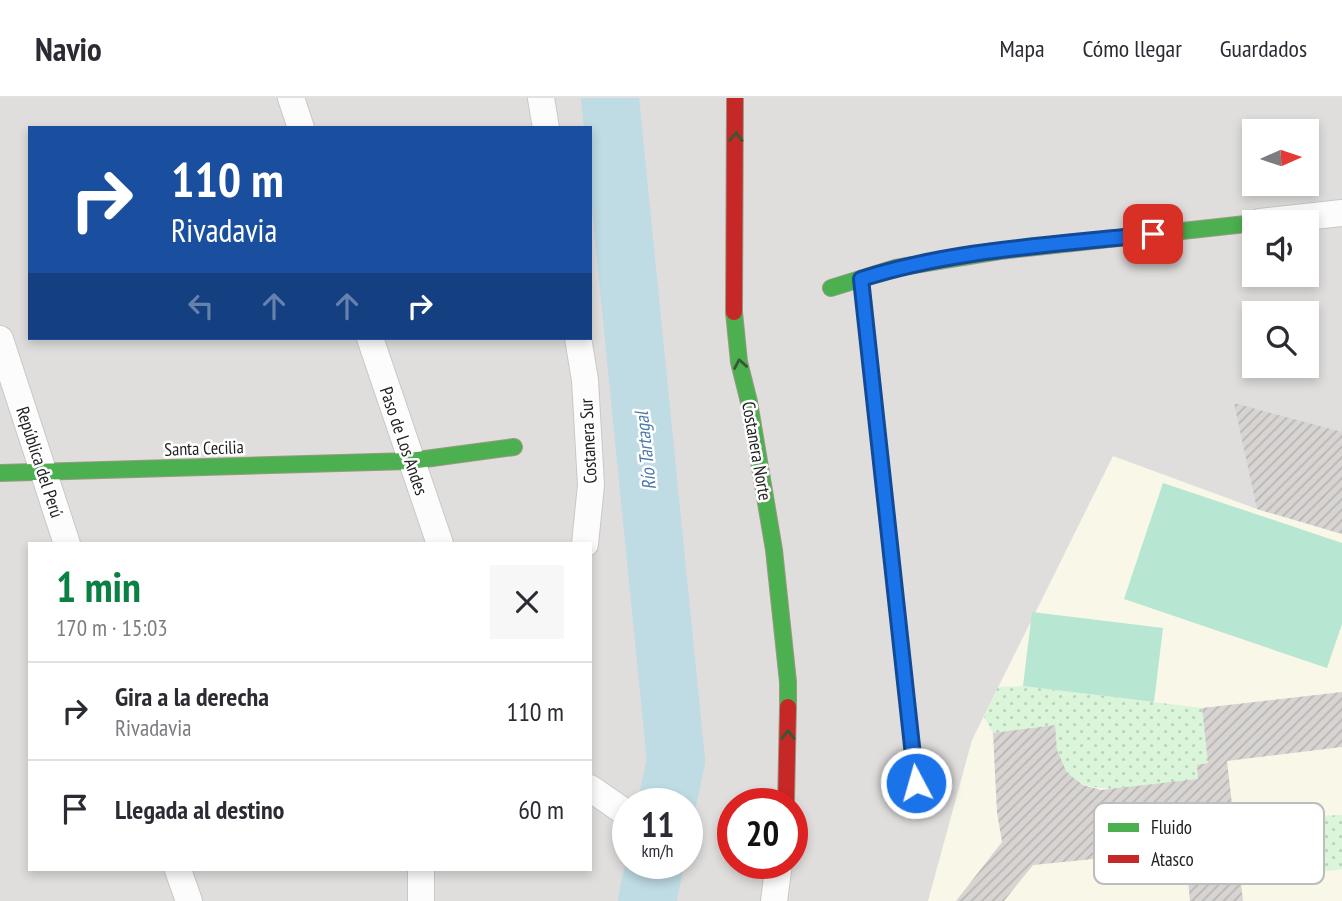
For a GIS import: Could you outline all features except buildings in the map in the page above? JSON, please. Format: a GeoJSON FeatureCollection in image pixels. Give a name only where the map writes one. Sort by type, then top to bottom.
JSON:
{"type":"FeatureCollection","features":[{"type":"Feature","properties":{"kind":"street"},"geometry":{"type":"LineString","coordinates":[[291,98],[300,126]]}},
{"type":"Feature","properties":{"kind":"street"},"geometry":{"type":"LineString","coordinates":[[541,98],[546,126]]}},
{"type":"Feature","properties":{"kind":"street","name":"Costanera Norte"},"geometry":{"type":"LineString","coordinates":[[735,98],[733,296],[739,362],[749,402],[776,563],[788,682],[786,788]]}},
{"type":"Feature","properties":{"kind":"street"},"geometry":{"type":"LineString","coordinates":[[1319,216],[1342,213]]}},
{"type":"Feature","properties":{"kind":"street"},"geometry":{"type":"LineString","coordinates":[[831,288],[895,268],[1000,251],[1242,225]]}},
{"type":"Feature","properties":{"kind":"street","name":"República del Perú"},"geometry":{"type":"LineString","coordinates":[[0,339],[66,542]]}},
{"type":"Feature","properties":{"kind":"street","name":"Paso de Los Andes"},"geometry":{"type":"LineString","coordinates":[[371,340],[439,542]]}},
{"type":"Feature","properties":{"kind":"street","name":"Costanera Sur"},"geometry":{"type":"LineString","coordinates":[[579,340],[585,380],[591,485],[585,542]]}},
{"type":"Feature","properties":{"kind":"street","name":"Santa Cecilia"},"geometry":{"type":"LineString","coordinates":[[0,473],[410,461],[514,447]]}},
{"type":"Feature","properties":{"kind":"street"},"geometry":{"type":"LineString","coordinates":[[592,789],[612,803]]}},
{"type":"Feature","properties":{"kind":"street"},"geometry":{"type":"LineString","coordinates":[[178,871],[189,901]]}},
{"type":"Feature","properties":{"kind":"street"},"geometry":{"type":"LineString","coordinates":[[421,871],[421,901]]}},
{"type":"Feature","properties":{"kind":"street"},"geometry":{"type":"LineString","coordinates":[[774,901],[777,879]]}},
{"type":"Feature","properties":{"kind":"lane"},"geometry":{"type":"LineString","coordinates":[[861,279],[916,783]]}},
{"type":"Feature","properties":{"kind":"shaded area"},"geometry":{"type":"Polygon","coordinates":[[[0,98],[1342,98],[1342,901],[0,901],[0,98]]]}},
{"type":"Feature","properties":{"kind":"shaded area"},"geometry":{"type":"Polygon","coordinates":[[[1113,456],[1257,509],[1342,534],[1342,901],[928,901],[972,740],[1113,456]]]}},
{"type":"Feature","properties":{"kind":"green space"},"geometry":{"type":"Polygon","coordinates":[[[1163,483],[1342,543],[1342,624],[1327,668],[1124,599],[1163,483]]]}},
{"type":"Feature","properties":{"kind":"green space"},"geometry":{"type":"Polygon","coordinates":[[[1032,612],[1163,628],[1154,702],[1023,686],[1032,612]]]}},
{"type":"Feature","properties":{"kind":"green space"},"geometry":{"type":"Polygon","coordinates":[[[1023,686],[1202,708],[1208,763],[1197,765],[1198,779],[1167,784],[1110,789],[1078,782],[1067,773],[1061,762],[1054,725],[993,733],[984,717],[998,687],[1023,686]]]}},
{"type":"Feature","properties":{"kind":"green space"},"geometry":{"type":"Polygon","coordinates":[[[1342,815],[1342,869],[1324,871],[1324,816],[1342,815]]]}},
{"type":"Feature","properties":{"kind":"waterway","name":"Río Tartagal"},"geometry":{"type":"LineString","coordinates":[[610,98],[676,761],[670,788]]}},
{"type":"Feature","properties":{"kind":"waterway","name":"Río Tartagal"},"geometry":{"type":"LineString","coordinates":[[647,901],[652,879]]}},
{"type":"Feature","properties":{"kind":"traffic: fast"},"geometry":{"type":"LineString","coordinates":[[831,288],[895,268],[1000,251],[1242,224]]}},
{"type":"Feature","properties":{"kind":"traffic: fast"},"geometry":{"type":"LineString","coordinates":[[734,312],[739,362],[749,402],[774,550],[788,682],[788,707]]}},
{"type":"Feature","properties":{"kind":"traffic: fast"},"geometry":{"type":"LineString","coordinates":[[0,473],[410,461],[514,447]]}},
{"type":"Feature","properties":{"kind":"traffic: jam"},"geometry":{"type":"LineString","coordinates":[[734,312],[735,98]]}},
{"type":"Feature","properties":{"kind":"traffic: jam"},"geometry":{"type":"LineString","coordinates":[[786,788],[788,707]]}},
{"type":"Feature","properties":{"kind":"route"},"geometry":{"type":"LineString","coordinates":[[916,783],[861,279],[895,268],[1000,251],[1153,234]]}}]}
